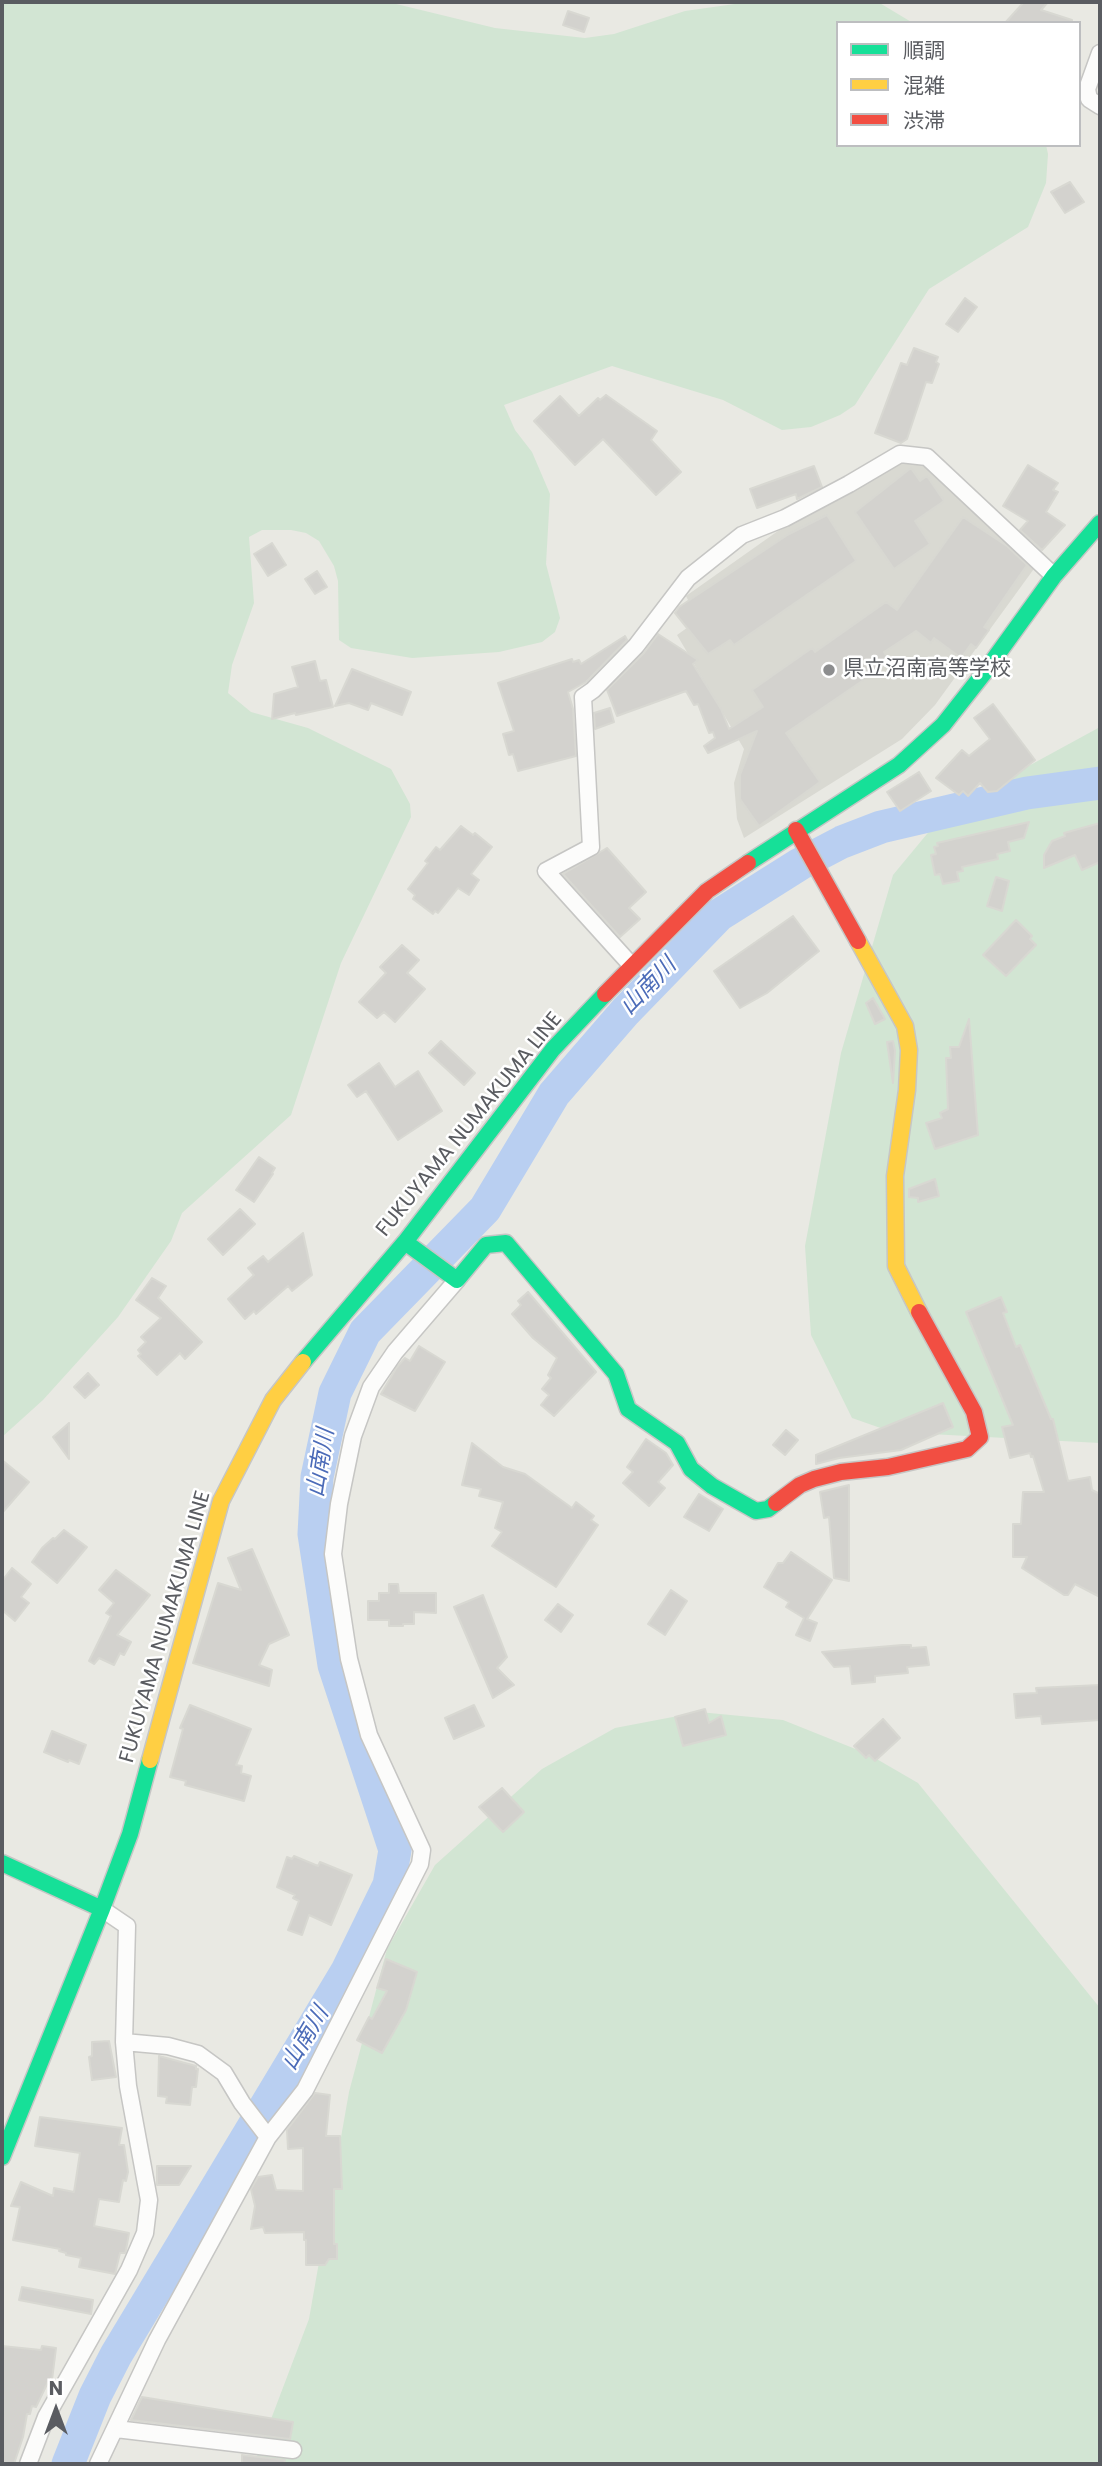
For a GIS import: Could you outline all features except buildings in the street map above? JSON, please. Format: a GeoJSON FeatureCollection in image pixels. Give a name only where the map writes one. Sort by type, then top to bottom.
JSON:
{"type":"FeatureCollection","features":[{"type":"Feature","properties":{"kind":"main road","name":"FUKUYAMA NUMAKUMA LINE"},"geometry":{"type":"LineString","coordinates":[[2,2157],[130,1834],[221,1501],[273,1400],[322,1337],[405,1242],[553,1049],[707,891],[799,836],[899,765],[943,725],[1054,576],[1100,523]]}},
{"type":"Feature","properties":{"kind":"main road"},"geometry":{"type":"LineString","coordinates":[[405,1242],[455,1278],[486,1245],[506,1243],[616,1374],[628,1409],[677,1443],[691,1469],[712,1486],[756,1511],[768,1509],[800,1485],[814,1479],[841,1472],[888,1467],[967,1449],[981,1437],[974,1412],[896,1266],[895,1176],[907,1090],[909,1050],[905,1026],[799,836]]}},
{"type":"Feature","properties":{"kind":"main road"},"geometry":{"type":"LineString","coordinates":[[2,1863],[102,1909]]}},
{"type":"Feature","properties":{"kind":"street"},"geometry":{"type":"LineString","coordinates":[[1100,53],[1087,89],[1089,99],[1100,106]]}},
{"type":"Feature","properties":{"kind":"street"},"geometry":{"type":"LineString","coordinates":[[632,966],[546,871],[591,847],[583,697],[636,646],[688,578],[742,535],[785,518],[900,454],[927,457],[1054,576]]}},
{"type":"Feature","properties":{"kind":"street"},"geometry":{"type":"LineString","coordinates":[[99,2464],[157,2340],[265,2133],[305,2090],[420,1864],[422,1850],[369,1735],[349,1659],[333,1554],[339,1504],[353,1436],[371,1387],[395,1352],[455,1278]]}},
{"type":"Feature","properties":{"kind":"street"},"geometry":{"type":"LineString","coordinates":[[29,2464],[46,2417],[129,2270],[145,2233],[149,2200],[128,2086],[124,2042],[127,1926],[102,1909]]}},
{"type":"Feature","properties":{"kind":"street"},"geometry":{"type":"LineString","coordinates":[[124,2042],[168,2046],[198,2054],[224,2073],[265,2133]]}},
{"type":"Feature","properties":{"kind":"street"},"geometry":{"type":"LineString","coordinates":[[116,2429],[293,2450]]}},
{"type":"Feature","properties":{"kind":"shaded area","name":"県立沼南高等学校"},"geometry":{"type":"Polygon","coordinates":[[[918,459],[1036,566],[935,705],[902,739],[744,838],[737,819],[734,783],[744,749],[677,635],[698,620],[686,596],[785,526],[903,460],[918,459]]]}},
{"type":"Feature","properties":{"kind":"green space"},"geometry":{"type":"Polygon","coordinates":[[[2,2],[388,2],[495,28],[585,38],[614,34],[685,11],[749,2],[878,2],[910,21],[836,21],[836,147],[1046,147],[1046,183],[1028,227],[929,289],[855,405],[840,415],[811,427],[782,430],[723,400],[612,366],[504,405],[515,430],[532,452],[550,494],[546,564],[560,618],[555,632],[542,642],[499,652],[412,658],[351,648],[339,640],[338,581],[334,566],[319,541],[306,533],[291,530],[262,530],[249,537],[254,603],[232,665],[228,693],[251,712],[308,728],[391,769],[410,804],[411,817],[341,963],[291,1115],[182,1213],[171,1241],[118,1317],[43,1400],[2,1437],[2,2]]]}},
{"type":"Feature","properties":{"kind":"green space"},"geometry":{"type":"Polygon","coordinates":[[[1100,727],[1100,1443],[892,1432],[852,1418],[811,1335],[805,1246],[841,1053],[893,875],[946,811],[1100,727]]]}},
{"type":"Feature","properties":{"kind":"green space"},"geometry":{"type":"Polygon","coordinates":[[[699,1712],[783,1720],[868,1754],[918,1783],[1100,2008],[1100,2464],[254,2464],[309,2319],[349,2092],[387,1949],[435,1865],[542,1769],[615,1728],[699,1712]]]}},
{"type":"Feature","properties":{"kind":"waterway","name":"山南川"},"geometry":{"type":"LineString","coordinates":[[68,2464],[95,2396],[116,2355],[347,1971],[389,1885],[395,1850],[334,1665],[314,1534],[317,1477],[335,1393],[365,1332],[485,1209],[554,1094],[625,1012],[719,915],[800,864],[842,842],[881,827],[1027,793],[1100,783]]}},
{"type":"Feature","properties":{"kind":"traffic: fast"},"geometry":{"type":"LineString","coordinates":[[748,863],[899,765],[943,725],[1054,576],[1100,523]]}},
{"type":"Feature","properties":{"kind":"traffic: fast"},"geometry":{"type":"LineString","coordinates":[[303,1362],[405,1242],[553,1049],[605,994]]}},
{"type":"Feature","properties":{"kind":"traffic: fast"},"geometry":{"type":"LineString","coordinates":[[405,1242],[457,1280],[486,1245],[506,1243],[616,1374],[628,1409],[677,1443],[691,1469],[712,1486],[756,1511],[768,1509],[776,1503]]}},
{"type":"Feature","properties":{"kind":"traffic: fast"},"geometry":{"type":"LineString","coordinates":[[2,2157],[130,1834],[150,1760]]}},
{"type":"Feature","properties":{"kind":"traffic: fast"},"geometry":{"type":"LineString","coordinates":[[2,1863],[102,1909]]}},
{"type":"Feature","properties":{"kind":"traffic: slow"},"geometry":{"type":"LineString","coordinates":[[858,941],[905,1026],[909,1050],[907,1090],[895,1176],[896,1266],[919,1312]]}},
{"type":"Feature","properties":{"kind":"traffic: slow"},"geometry":{"type":"LineString","coordinates":[[150,1760],[221,1501],[273,1400],[303,1362]]}},
{"type":"Feature","properties":{"kind":"traffic: jam"},"geometry":{"type":"LineString","coordinates":[[796,830],[858,941]]}},
{"type":"Feature","properties":{"kind":"traffic: jam"},"geometry":{"type":"LineString","coordinates":[[605,994],[707,891],[748,863]]}},
{"type":"Feature","properties":{"kind":"traffic: jam"},"geometry":{"type":"LineString","coordinates":[[776,1503],[800,1485],[814,1479],[841,1472],[888,1467],[967,1449],[980,1437],[974,1412],[919,1312]]}},
{"type":"Feature","properties":{"kind":"place","name":"県立沼南高等学校"},"geometry":{"type":"Point","coordinates":[829,670]}}]}
